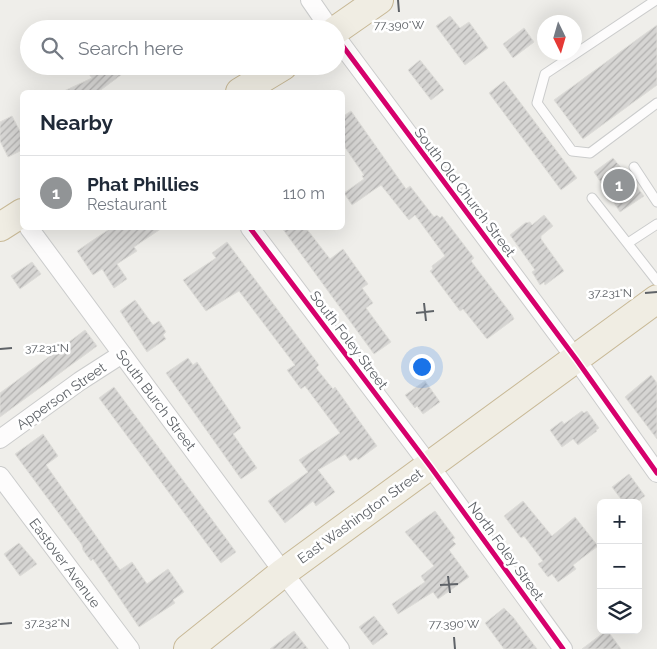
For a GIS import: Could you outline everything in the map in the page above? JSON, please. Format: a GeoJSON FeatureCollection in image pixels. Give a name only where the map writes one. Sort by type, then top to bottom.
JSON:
{"type":"FeatureCollection","features":[{"type":"Feature","properties":{"kind":"highway"},"geometry":{"type":"LineString","coordinates":[[345,24],[379,0]]}},
{"type":"Feature","properties":{"kind":"highway"},"geometry":{"type":"LineString","coordinates":[[243,90],[267,75]]}},
{"type":"Feature","properties":{"kind":"highway","name":"East Washington Street"},"geometry":{"type":"LineString","coordinates":[[188,649],[284,572],[657,299]]}},
{"type":"Feature","properties":{"kind":"street"},"geometry":{"type":"LineString","coordinates":[[310,0],[324,20]]}},
{"type":"Feature","properties":{"kind":"street","name":"South Old Church Street"},"geometry":{"type":"LineString","coordinates":[[345,49],[576,359],[657,473]]}},
{"type":"Feature","properties":{"kind":"street","name":"South Burch Street"},"geometry":{"type":"LineString","coordinates":[[27,230],[122,354],[340,649]]}},
{"type":"Feature","properties":{"kind":"street","name":"South Foley Street"},"geometry":{"type":"LineString","coordinates":[[252,230],[430,466]]}},
{"type":"Feature","properties":{"kind":"street","name":"Apperson Street"},"geometry":{"type":"LineString","coordinates":[[0,440],[80,381],[122,354]]}},
{"type":"Feature","properties":{"kind":"street","name":"North Foley Street"},"geometry":{"type":"LineString","coordinates":[[430,466],[564,649]]}},
{"type":"Feature","properties":{"kind":"street","name":"Eastover Avenue"},"geometry":{"type":"LineString","coordinates":[[0,476],[130,649]]}},
{"type":"Feature","properties":{"kind":"lane"},"geometry":{"type":"LineString","coordinates":[[656,0],[545,74],[537,103],[572,151],[590,153],[657,103]]}},
{"type":"Feature","properties":{"kind":"lane"},"geometry":{"type":"LineString","coordinates":[[634,168],[657,202]]}},
{"type":"Feature","properties":{"kind":"lane"},"geometry":{"type":"LineString","coordinates":[[592,198],[657,281]]}},
{"type":"Feature","properties":{"kind":"lane"},"geometry":{"type":"LineString","coordinates":[[628,243],[657,224]]}},
{"type":"Feature","properties":{"kind":"building"},"geometry":{"type":"Polygon","coordinates":[[[450,16],[460,28],[469,22],[488,48],[465,65],[436,26],[450,16]]]}},
{"type":"Feature","properties":{"kind":"building"},"geometry":{"type":"Polygon","coordinates":[[[657,25],[657,85],[583,139],[554,100],[657,25]]]}},
{"type":"Feature","properties":{"kind":"building"},"geometry":{"type":"Polygon","coordinates":[[[524,28],[534,42],[513,58],[503,44],[524,28]]]}},
{"type":"Feature","properties":{"kind":"building"},"geometry":{"type":"Polygon","coordinates":[[[420,60],[444,90],[431,100],[408,70],[420,60]]]}},
{"type":"Feature","properties":{"kind":"building"},"geometry":{"type":"Polygon","coordinates":[[[90,75],[121,75],[101,90],[66,90],[92,78],[90,75]]]}},
{"type":"Feature","properties":{"kind":"building"},"geometry":{"type":"Polygon","coordinates":[[[504,81],[577,178],[561,190],[489,93],[504,81]]]}},
{"type":"Feature","properties":{"kind":"building"},"geometry":{"type":"Polygon","coordinates":[[[351,111],[406,189],[410,186],[434,217],[437,215],[440,218],[442,216],[474,258],[471,261],[512,315],[514,319],[487,339],[463,309],[460,311],[430,271],[433,269],[432,266],[445,256],[415,215],[409,220],[381,185],[352,205],[345,194],[345,192],[364,179],[362,176],[364,175],[345,147],[345,115],[351,111]]]}},
{"type":"Feature","properties":{"kind":"building"},"geometry":{"type":"Polygon","coordinates":[[[12,116],[20,131],[20,151],[8,157],[0,141],[0,122],[12,116]]]}},
{"type":"Feature","properties":{"kind":"building"},"geometry":{"type":"Polygon","coordinates":[[[613,158],[644,196],[620,212],[594,172],[613,158]]]}},
{"type":"Feature","properties":{"kind":"building"},"geometry":{"type":"Polygon","coordinates":[[[544,215],[553,226],[541,236],[541,239],[564,271],[545,285],[544,282],[540,285],[532,272],[535,270],[510,235],[525,223],[530,222],[532,225],[544,215]]]}},
{"type":"Feature","properties":{"kind":"building"},"geometry":{"type":"Polygon","coordinates":[[[108,230],[159,230],[134,247],[137,251],[117,264],[127,279],[114,288],[102,269],[93,275],[77,251],[108,230]]]}},
{"type":"Feature","properties":{"kind":"building"},"geometry":{"type":"Polygon","coordinates":[[[283,230],[308,230],[330,259],[343,249],[368,284],[362,288],[373,303],[366,308],[391,342],[374,354],[283,230]]]}},
{"type":"Feature","properties":{"kind":"building"},"geometry":{"type":"Polygon","coordinates":[[[227,242],[319,365],[316,368],[333,389],[335,387],[377,446],[358,460],[356,457],[350,461],[345,454],[318,470],[335,492],[316,506],[313,501],[285,523],[268,501],[308,472],[299,460],[340,433],[305,386],[301,389],[287,370],[295,365],[239,291],[206,311],[183,280],[216,258],[212,253],[227,242]]]}},
{"type":"Feature","properties":{"kind":"building"},"geometry":{"type":"Polygon","coordinates":[[[32,262],[41,274],[20,289],[11,276],[32,262]]]}},
{"type":"Feature","properties":{"kind":"building"},"geometry":{"type":"Polygon","coordinates":[[[135,300],[153,325],[159,321],[166,332],[163,335],[166,339],[147,352],[120,311],[135,300]]]}},
{"type":"Feature","properties":{"kind":"building"},"geometry":{"type":"Polygon","coordinates":[[[85,330],[97,346],[0,417],[0,393],[85,330]]]}},
{"type":"Feature","properties":{"kind":"building"},"geometry":{"type":"Polygon","coordinates":[[[188,358],[193,365],[197,362],[241,428],[233,434],[257,468],[241,479],[166,373],[188,358]]]}},
{"type":"Feature","properties":{"kind":"building"},"geometry":{"type":"Polygon","coordinates":[[[651,375],[657,383],[657,439],[625,397],[651,375]]]}},
{"type":"Feature","properties":{"kind":"building"},"geometry":{"type":"Polygon","coordinates":[[[425,381],[440,402],[423,414],[417,406],[415,408],[405,395],[425,381]]]}},
{"type":"Feature","properties":{"kind":"building"},"geometry":{"type":"Polygon","coordinates":[[[114,387],[236,552],[221,563],[99,398],[114,387]]]}},
{"type":"Feature","properties":{"kind":"building"},"geometry":{"type":"Polygon","coordinates":[[[582,411],[584,413],[587,411],[599,428],[578,445],[573,439],[562,447],[550,430],[562,421],[564,424],[582,411]]]}},
{"type":"Feature","properties":{"kind":"building"},"geometry":{"type":"Polygon","coordinates":[[[43,434],[58,456],[46,465],[120,570],[132,562],[147,584],[168,569],[184,592],[173,600],[175,603],[139,627],[93,559],[91,561],[83,550],[82,545],[15,454],[43,434]]]}},
{"type":"Feature","properties":{"kind":"building"},"geometry":{"type":"Polygon","coordinates":[[[629,474],[645,496],[641,499],[621,499],[612,487],[629,474]]]}},
{"type":"Feature","properties":{"kind":"building"},"geometry":{"type":"Polygon","coordinates":[[[523,501],[552,536],[575,517],[597,547],[573,565],[576,569],[558,582],[552,574],[548,577],[538,564],[543,561],[524,536],[521,538],[504,516],[523,501]]]}},
{"type":"Feature","properties":{"kind":"building"},"geometry":{"type":"Polygon","coordinates":[[[435,511],[455,538],[452,540],[456,544],[449,550],[469,577],[438,599],[433,592],[398,614],[392,604],[425,582],[421,576],[434,566],[405,532],[435,511]]]}},
{"type":"Feature","properties":{"kind":"building"},"geometry":{"type":"Polygon","coordinates":[[[19,543],[37,564],[20,576],[4,554],[19,543]]]}},
{"type":"Feature","properties":{"kind":"building"},"geometry":{"type":"Polygon","coordinates":[[[504,608],[537,649],[504,649],[485,623],[504,608]]]}},
{"type":"Feature","properties":{"kind":"building"},"geometry":{"type":"Polygon","coordinates":[[[374,616],[388,634],[373,645],[359,627],[374,616]]]}},
{"type":"Feature","properties":{"kind":"building"},"geometry":{"type":"Polygon","coordinates":[[[294,631],[308,649],[270,649],[294,631]]]}},
{"type":"Feature","properties":{"kind":"building"},"geometry":{"type":"Polygon","coordinates":[[[602,634],[610,634],[621,649],[582,649],[602,634]]]}},
{"type":"Feature","properties":{"kind":"cycle path"},"geometry":{"type":"LineString","coordinates":[[345,49],[576,359],[657,473]]}},
{"type":"Feature","properties":{"kind":"cycle path"},"geometry":{"type":"LineString","coordinates":[[252,230],[430,466],[563,649]]}},
{"type":"Feature","properties":{"kind":"place","name":"Phat Phillies"},"geometry":{"type":"Point","coordinates":[619,185]}}]}
